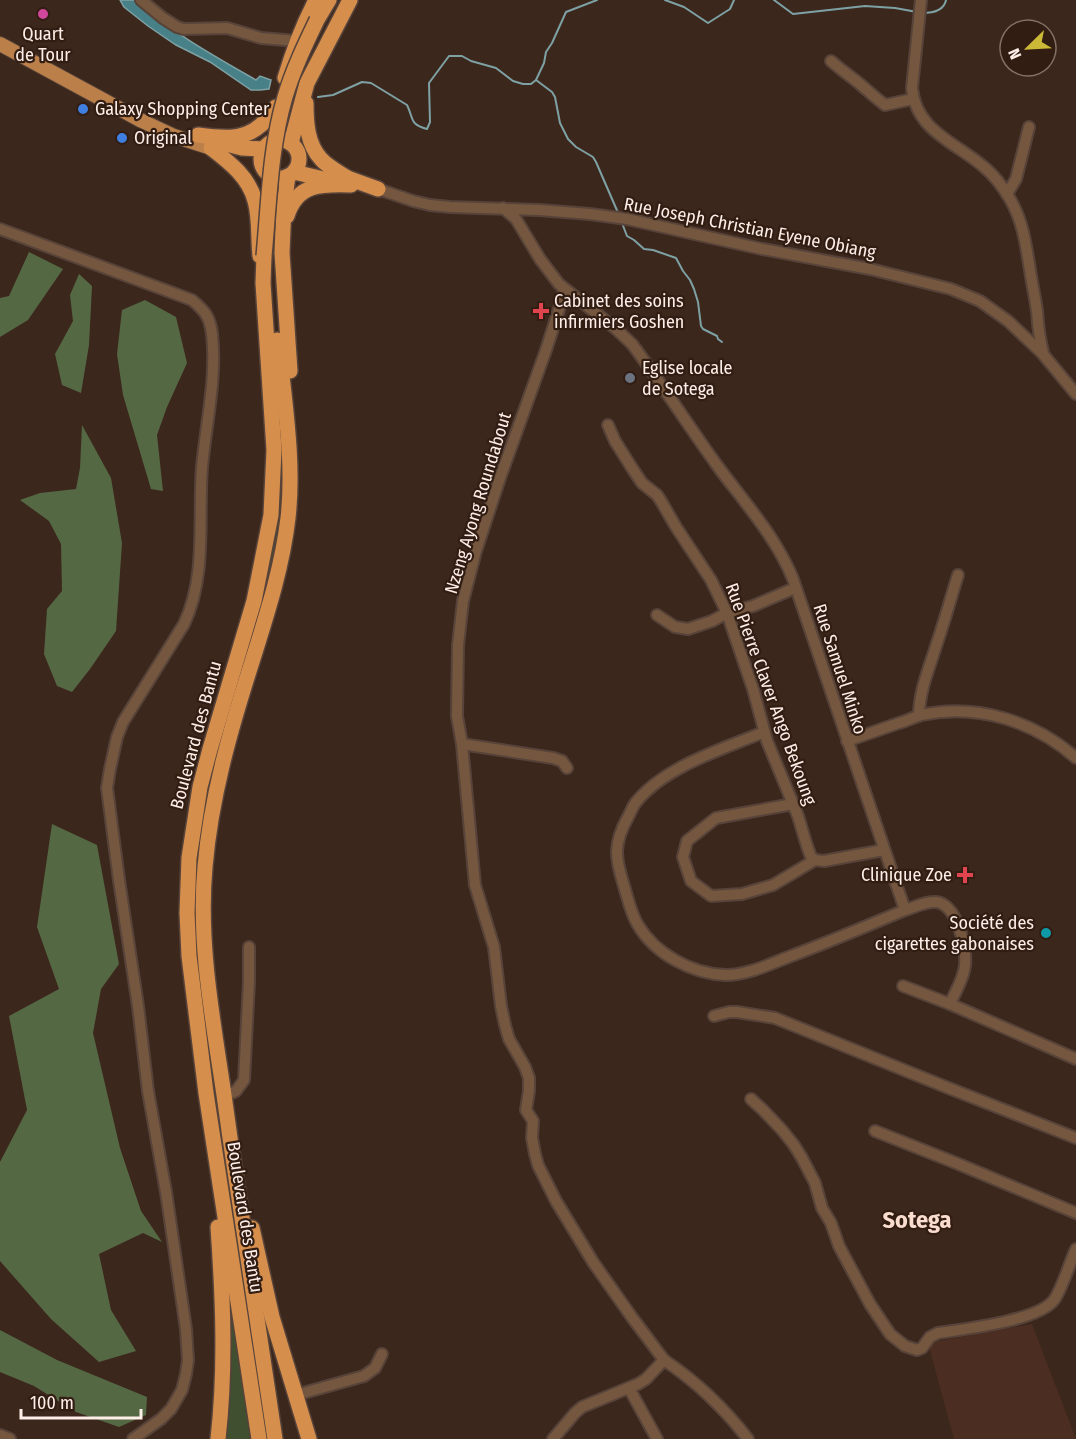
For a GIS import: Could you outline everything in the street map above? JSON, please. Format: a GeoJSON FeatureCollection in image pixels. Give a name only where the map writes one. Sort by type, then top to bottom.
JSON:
{"type":"FeatureCollection","features":[{"type":"Feature","properties":{"kind":"highway"},"geometry":{"type":"LineString","coordinates":[[266,258],[265,157],[276,107],[297,41],[316,0]]}},
{"type":"Feature","properties":{"kind":"highway"},"geometry":{"type":"LineString","coordinates":[[321,23],[329,0]]}},
{"type":"Feature","properties":{"kind":"highway"},"geometry":{"type":"LineString","coordinates":[[266,258],[268,196],[274,147],[282,110],[296,64],[321,23],[340,0]]}},
{"type":"Feature","properties":{"kind":"highway"},"geometry":{"type":"LineString","coordinates":[[288,518],[292,469],[292,387],[282,262],[282,233],[291,174],[299,161],[295,148],[307,86],[350,0]]}},
{"type":"Feature","properties":{"kind":"highway"},"geometry":{"type":"LineString","coordinates":[[307,86],[307,127],[313,145],[321,159],[350,182]]}},
{"type":"Feature","properties":{"kind":"highway"},"geometry":{"type":"LineString","coordinates":[[198,135],[227,138],[246,134],[261,126],[276,107]]}},
{"type":"Feature","properties":{"kind":"highway"},"geometry":{"type":"LineString","coordinates":[[198,135],[265,157],[273,177],[279,178],[291,174],[350,182],[378,189]]}},
{"type":"Feature","properties":{"kind":"highway"},"geometry":{"type":"LineString","coordinates":[[211,148],[243,158],[265,157],[281,139],[323,169],[350,182]]}},
{"type":"Feature","properties":{"kind":"highway"},"geometry":{"type":"LineString","coordinates":[[211,148],[239,173],[250,187],[266,258]]}},
{"type":"Feature","properties":{"kind":"highway"},"geometry":{"type":"LineString","coordinates":[[282,233],[293,202],[304,191],[321,185],[350,182]]}},
{"type":"Feature","properties":{"kind":"highway","name":"Boulevard des Bantu"},"geometry":{"type":"LineString","coordinates":[[259,1439],[206,1093],[187,939],[192,835],[200,787],[254,601],[271,515],[274,450],[263,283],[266,258]]}},
{"type":"Feature","properties":{"kind":"highway","name":"Boulevard des Bantu"},"geometry":{"type":"LineString","coordinates":[[266,258],[288,439],[288,518],[273,593],[226,747],[214,800],[208,832],[205,870],[204,933],[208,986],[275,1439]]}},
{"type":"Feature","properties":{"kind":"highway"},"geometry":{"type":"LineString","coordinates":[[206,1093],[223,1311],[218,1439]]}},
{"type":"Feature","properties":{"kind":"highway"},"geometry":{"type":"LineString","coordinates":[[229,1134],[239,1166],[272,1317],[309,1439]]}},
{"type":"Feature","properties":{"kind":"main road"},"geometry":{"type":"LineString","coordinates":[[0,35],[120,102],[198,135]]}},
{"type":"Feature","properties":{"kind":"main road"},"geometry":{"type":"LineString","coordinates":[[0,44],[142,121],[180,138],[211,148]]}},
{"type":"Feature","properties":{"kind":"street"},"geometry":{"type":"LineString","coordinates":[[141,0],[163,18],[184,29],[226,28],[261,38],[297,41]]}},
{"type":"Feature","properties":{"kind":"street"},"geometry":{"type":"LineString","coordinates":[[920,3],[912,81],[916,108],[934,132],[992,174],[1015,207],[1025,237],[1040,339],[1046,358]]}},
{"type":"Feature","properties":{"kind":"street"},"geometry":{"type":"LineString","coordinates":[[831,62],[885,105],[913,99]]}},
{"type":"Feature","properties":{"kind":"street"},"geometry":{"type":"LineString","coordinates":[[1007,194],[1016,179],[1029,127]]}},
{"type":"Feature","properties":{"kind":"street","name":"Rue Joseph Christian Eyene Obiang"},"geometry":{"type":"LineString","coordinates":[[378,189],[430,205],[539,210],[627,219],[762,249],[870,269],[951,289],[990,306],[1046,358],[1076,394]]}},
{"type":"Feature","properties":{"kind":"street","name":"Rue Samuel Minko"},"geometry":{"type":"LineString","coordinates":[[503,208],[516,219],[546,268],[564,289],[632,344],[785,561],[905,910]]}},
{"type":"Feature","properties":{"kind":"street"},"geometry":{"type":"LineString","coordinates":[[526,237],[524,224],[526,218],[539,210]]}},
{"type":"Feature","properties":{"kind":"street"},"geometry":{"type":"LineString","coordinates":[[0,228],[192,300],[207,314],[212,334],[212,374],[202,469],[198,574],[194,597],[184,624],[123,722],[117,737],[108,788],[148,1091],[166,1192],[186,1329],[188,1360],[182,1390],[171,1409],[133,1439]]}},
{"type":"Feature","properties":{"kind":"street","name":"Nzeng Ayong Roundabout"},"geometry":{"type":"LineString","coordinates":[[564,289],[546,350],[476,551],[463,601],[458,645],[457,716],[462,744],[475,885],[494,947],[505,1025],[509,1039],[529,1078],[526,1110],[533,1120],[532,1138],[538,1165],[556,1201],[594,1262],[664,1360],[712,1398],[748,1439]]}},
{"type":"Feature","properties":{"kind":"street"},"geometry":{"type":"LineString","coordinates":[[1017,330],[1032,333],[1038,327],[1038,322]]}},
{"type":"Feature","properties":{"kind":"street","name":"Rue Pierre Claver Ango Bekoung"},"geometry":{"type":"LineString","coordinates":[[608,425],[615,441],[642,483],[661,501],[711,580],[727,613],[753,689],[764,732],[807,846],[815,860]]}},
{"type":"Feature","properties":{"kind":"street"},"geometry":{"type":"LineString","coordinates":[[919,716],[919,704],[924,685],[956,579]]}},
{"type":"Feature","properties":{"kind":"street"},"geometry":{"type":"LineString","coordinates":[[657,615],[675,627],[688,629],[795,588]]}},
{"type":"Feature","properties":{"kind":"street"},"geometry":{"type":"LineString","coordinates":[[847,741],[919,716],[937,712],[974,711],[992,714],[1040,732],[1076,758]]}},
{"type":"Feature","properties":{"kind":"street"},"geometry":{"type":"LineString","coordinates":[[764,732],[680,767],[656,783],[636,801],[617,843],[618,866],[637,924],[649,940],[664,953],[685,965],[710,973],[727,975],[750,972],[905,910],[925,903],[938,902],[950,909],[957,921],[965,957],[961,980],[950,1004]]}},
{"type":"Feature","properties":{"kind":"street"},"geometry":{"type":"LineString","coordinates":[[462,744],[553,758],[562,761],[567,768]]}},
{"type":"Feature","properties":{"kind":"street"},"geometry":{"type":"LineString","coordinates":[[793,804],[716,818],[687,841],[683,857],[691,881],[711,896],[742,894],[773,885],[815,860],[833,859],[884,849]]}},
{"type":"Feature","properties":{"kind":"street"},"geometry":{"type":"LineString","coordinates":[[224,1097],[236,1091],[244,1080],[246,1069],[249,947]]}},
{"type":"Feature","properties":{"kind":"street"},"geometry":{"type":"LineString","coordinates":[[903,986],[1076,1059]]}},
{"type":"Feature","properties":{"kind":"street"},"geometry":{"type":"LineString","coordinates":[[714,1016],[737,1012],[775,1018],[1076,1138]]}},
{"type":"Feature","properties":{"kind":"street"},"geometry":{"type":"LineString","coordinates":[[751,1099],[794,1145],[809,1170],[822,1208],[855,1277],[884,1327],[905,1346],[917,1350],[922,1348],[930,1337],[938,1333],[995,1324],[1038,1312],[1054,1299],[1076,1249]]}},
{"type":"Feature","properties":{"kind":"street"},"geometry":{"type":"LineString","coordinates":[[875,1131],[1076,1213]]}},
{"type":"Feature","properties":{"kind":"street"},"geometry":{"type":"LineString","coordinates":[[296,1395],[364,1376],[375,1368],[382,1354]]}},
{"type":"Feature","properties":{"kind":"street"},"geometry":{"type":"LineString","coordinates":[[553,1439],[582,1407],[629,1388],[646,1378],[664,1360]]}},
{"type":"Feature","properties":{"kind":"street"},"geometry":{"type":"LineString","coordinates":[[629,1388],[657,1439]]}},
{"type":"Feature","properties":{"kind":"street"},"geometry":{"type":"LineString","coordinates":[[0,1435],[10,1439]]}},
{"type":"Feature","properties":{"kind":"shaded area"},"geometry":{"type":"Polygon","coordinates":[[[1032,1324],[1076,1439],[954,1439],[928,1343],[1032,1324]]]}},
{"type":"Feature","properties":{"kind":"green space"},"geometry":{"type":"Polygon","coordinates":[[[29,252],[63,269],[28,320],[0,337],[0,298],[9,296],[29,252]]]}},
{"type":"Feature","properties":{"kind":"green space"},"geometry":{"type":"Polygon","coordinates":[[[79,274],[92,286],[89,345],[81,393],[62,385],[55,354],[73,321],[70,295],[79,274]]]}},
{"type":"Feature","properties":{"kind":"green space"},"geometry":{"type":"Polygon","coordinates":[[[145,300],[176,317],[187,363],[157,435],[163,491],[151,489],[123,395],[117,354],[122,310],[145,300]]]}},
{"type":"Feature","properties":{"kind":"green space"},"geometry":{"type":"Polygon","coordinates":[[[280,395],[285,499],[272,575],[209,791],[200,866],[270,1439],[264,1439],[200,1012],[192,890],[201,807],[251,629],[280,395]]]}},
{"type":"Feature","properties":{"kind":"green space"},"geometry":{"type":"Polygon","coordinates":[[[82,425],[111,478],[122,543],[116,631],[72,692],[57,686],[44,654],[47,609],[62,591],[61,544],[49,521],[20,500],[40,493],[76,489],[80,468],[82,425]]]}},
{"type":"Feature","properties":{"kind":"green space"},"geometry":{"type":"Polygon","coordinates":[[[52,824],[97,845],[119,964],[101,989],[93,1033],[120,1148],[141,1211],[162,1242],[143,1233],[99,1254],[111,1310],[136,1351],[99,1362],[51,1319],[0,1261],[0,1162],[27,1110],[9,1016],[59,989],[37,927],[52,824]]]}},
{"type":"Feature","properties":{"kind":"green space"},"geometry":{"type":"Polygon","coordinates":[[[230,1289],[250,1439],[224,1439],[230,1289]]]}},
{"type":"Feature","properties":{"kind":"green space"},"geometry":{"type":"Polygon","coordinates":[[[0,1330],[57,1360],[147,1397],[146,1415],[119,1427],[76,1412],[34,1386],[0,1372],[0,1330]]]}},
{"type":"Feature","properties":{"kind":"water"},"geometry":{"type":"Polygon","coordinates":[[[120,0],[136,0],[164,23],[209,53],[256,80],[260,76],[271,80],[269,89],[251,90],[210,62],[176,45],[148,26],[124,7],[120,0]]]}},
{"type":"Feature","properties":{"kind":"waterway"},"geometry":{"type":"LineString","coordinates":[[318,97],[333,95],[362,82],[371,83],[407,105],[415,123],[427,129],[430,122],[429,83],[449,56],[462,56],[496,68],[513,81],[531,84],[536,80],[544,63],[546,52],[566,12],[597,0]]}},
{"type":"Feature","properties":{"kind":"waterway"},"geometry":{"type":"LineString","coordinates":[[665,0],[684,7],[708,23],[730,9],[734,0]]}},
{"type":"Feature","properties":{"kind":"waterway"},"geometry":{"type":"LineString","coordinates":[[774,0],[793,14],[865,6],[917,12]]}},
{"type":"Feature","properties":{"kind":"waterway"},"geometry":{"type":"LineString","coordinates":[[922,13],[940,9],[946,0]]}},
{"type":"Feature","properties":{"kind":"waterway"},"geometry":{"type":"LineString","coordinates":[[536,80],[555,97],[560,123],[568,139],[576,147],[593,157],[619,215]]}},
{"type":"Feature","properties":{"kind":"waterway"},"geometry":{"type":"LineString","coordinates":[[622,223],[627,236],[644,249],[676,258],[694,289],[701,326],[722,342]]}},
{"type":"Feature","properties":{"kind":"place","name":"Quart de Tour"},"geometry":{"type":"Point","coordinates":[43,14]}},
{"type":"Feature","properties":{"kind":"place","name":"Galaxy Shopping Center"},"geometry":{"type":"Point","coordinates":[83,109]}},
{"type":"Feature","properties":{"kind":"place","name":"Original"},"geometry":{"type":"Point","coordinates":[122,138]}},
{"type":"Feature","properties":{"kind":"place","name":"Cabinet des soins infirmiers Goshen"},"geometry":{"type":"Point","coordinates":[541,311]}},
{"type":"Feature","properties":{"kind":"place","name":"Eglise locale de Sotega"},"geometry":{"type":"Point","coordinates":[630,378]}},
{"type":"Feature","properties":{"kind":"place","name":"Clinique Zoe"},"geometry":{"type":"Point","coordinates":[965,875]}},
{"type":"Feature","properties":{"kind":"place","name":"Société des cigarettes gabonaises"},"geometry":{"type":"Point","coordinates":[1046,933]}},
{"type":"Feature","properties":{"kind":"district","name":"Sotega"},"geometry":{"type":"Point","coordinates":[917,1220]}}]}
